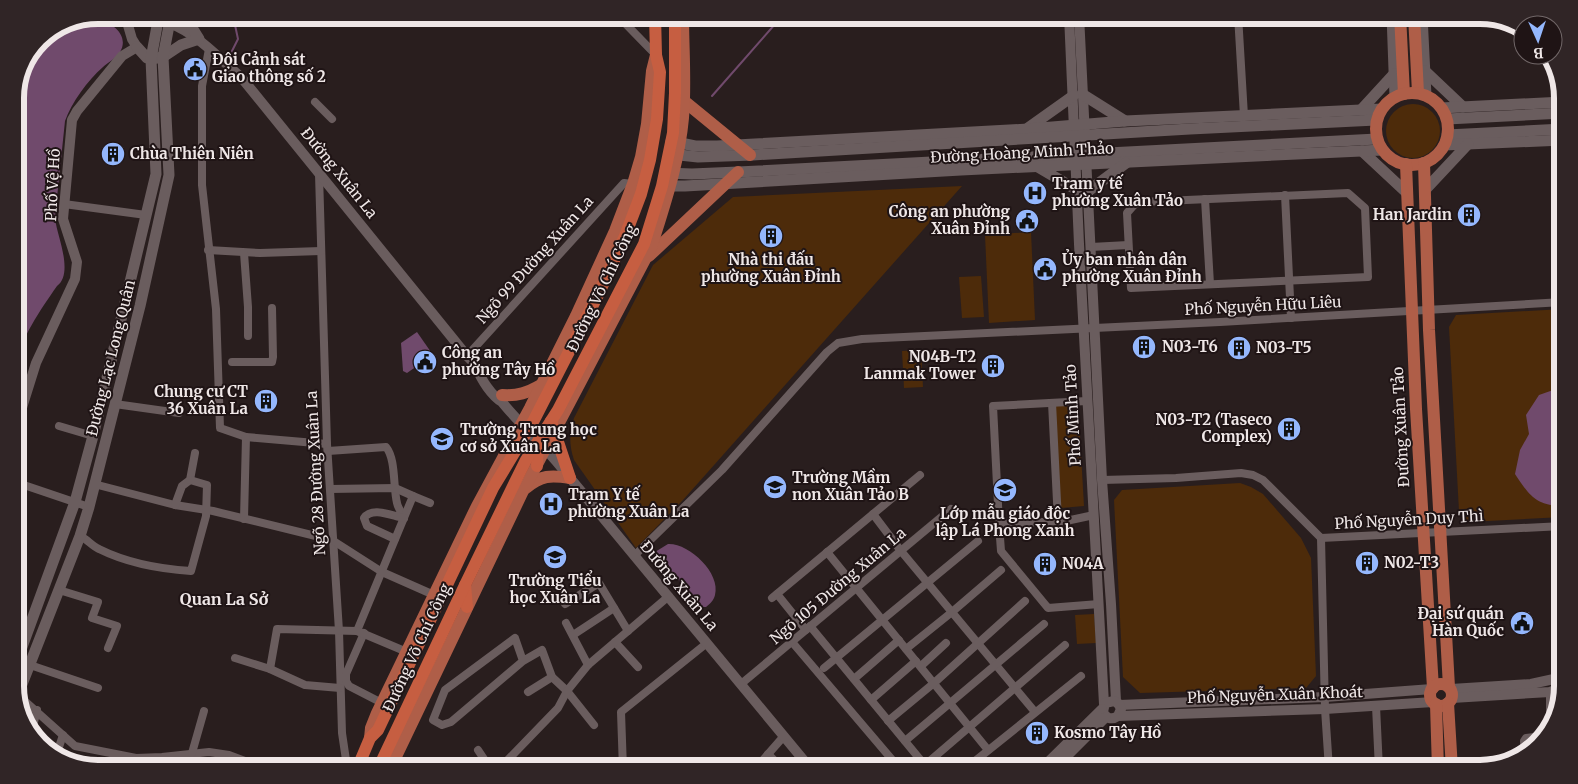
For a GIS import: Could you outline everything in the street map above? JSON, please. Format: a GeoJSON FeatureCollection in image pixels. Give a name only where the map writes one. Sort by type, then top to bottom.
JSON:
{"type":"FeatureCollection","features":[{"type":"Feature","properties":{"kind":"highway","name":"Đường Võ Chí Công"},"geometry":{"type":"LineString","coordinates":[[360,760],[370,738],[378,730],[506,458],[599,293],[625,236],[650,160],[657,119],[660,72],[656,55],[655,24]]}},
{"type":"Feature","properties":{"kind":"highway","name":"Đường Võ Chí Công"},"geometry":{"type":"LineString","coordinates":[[568,397],[644,244],[666,186],[681,111],[675,93],[675,24]]}},
{"type":"Feature","properties":{"kind":"highway"},"geometry":{"type":"LineString","coordinates":[[648,254],[652,222]]}},
{"type":"Feature","properties":{"kind":"highway"},"geometry":{"type":"LineString","coordinates":[[524,428],[530,408]]}},
{"type":"Feature","properties":{"kind":"highway"},"geometry":{"type":"LineString","coordinates":[[553,427],[570,478]]}},
{"type":"Feature","properties":{"kind":"highway","name":"Đường Võ Chí Công"},"geometry":{"type":"LineString","coordinates":[[382,760],[464,585],[518,476],[542,445]]}},
{"type":"Feature","properties":{"kind":"highway"},"geometry":{"type":"LineString","coordinates":[[537,466],[542,445]]}},
{"type":"Feature","properties":{"kind":"highway"},"geometry":{"type":"LineString","coordinates":[[464,585],[468,607]]}},
{"type":"Feature","properties":{"kind":"main road","name":"Đường Lạc Long Quân"},"geometry":{"type":"LineString","coordinates":[[24,641],[74,502],[93,436],[156,174],[150,59],[158,24]]}},
{"type":"Feature","properties":{"kind":"main road","name":"Đường Lạc Long Quân"},"geometry":{"type":"LineString","coordinates":[[24,679],[80,536],[140,306],[169,175],[163,57],[170,24]]}},
{"type":"Feature","properties":{"kind":"main road"},"geometry":{"type":"LineString","coordinates":[[137,47],[147,58],[163,57],[181,45],[199,39],[190,24]]}},
{"type":"Feature","properties":{"kind":"main road","name":"Đường Võ Chí Công"},"geometry":{"type":"LineString","coordinates":[[681,111],[682,24]]}},
{"type":"Feature","properties":{"kind":"main road"},"geometry":{"type":"LineString","coordinates":[[1392,24],[1394,74],[1399,95]]}},
{"type":"Feature","properties":{"kind":"main road"},"geometry":{"type":"LineString","coordinates":[[1399,95],[1400,24]]}},
{"type":"Feature","properties":{"kind":"main road"},"geometry":{"type":"LineString","coordinates":[[1415,24],[1422,94]]}},
{"type":"Feature","properties":{"kind":"main road"},"geometry":{"type":"LineString","coordinates":[[1422,24],[1424,71],[1422,94]]}},
{"type":"Feature","properties":{"kind":"main road","name":"Đường Võ Chí Công"},"geometry":{"type":"LineString","coordinates":[[530,408],[604,255],[629,183],[641,157],[647,124],[652,71],[656,55]]}},
{"type":"Feature","properties":{"kind":"main road"},"geometry":{"type":"LineString","coordinates":[[1424,71],[1463,107]]}},
{"type":"Feature","properties":{"kind":"main road"},"geometry":{"type":"LineString","coordinates":[[1361,110],[1394,74]]}},
{"type":"Feature","properties":{"kind":"main road"},"geometry":{"type":"LineString","coordinates":[[1028,134],[1076,93],[1125,121]]}},
{"type":"Feature","properties":{"kind":"main road"},"geometry":{"type":"LineString","coordinates":[[1422,94],[1438,104],[1444,114],[1448,126],[1446,140],[1434,158],[1424,163],[1411,165],[1399,162],[1388,156],[1380,144],[1379,114],[1399,95],[1422,94]]}},
{"type":"Feature","properties":{"kind":"main road"},"geometry":{"type":"LineString","coordinates":[[1444,114],[1463,107],[1554,102]]}},
{"type":"Feature","properties":{"kind":"main road"},"geometry":{"type":"LineString","coordinates":[[681,111],[690,107],[750,155]]}},
{"type":"Feature","properties":{"kind":"main road","name":"Đường Hoàng Minh Thảo"},"geometry":{"type":"LineString","coordinates":[[674,148],[698,158],[1028,134],[1125,121],[1190,124],[1244,116],[1361,110],[1379,114]]}},
{"type":"Feature","properties":{"kind":"main road"},"geometry":{"type":"LineString","coordinates":[[1444,114],[1554,113]]}},
{"type":"Feature","properties":{"kind":"main road","name":"Đường Hoàng Minh Thảo"},"geometry":{"type":"LineString","coordinates":[[1081,128],[1379,114]]}},
{"type":"Feature","properties":{"kind":"main road"},"geometry":{"type":"LineString","coordinates":[[1446,140],[1554,130]]}},
{"type":"Feature","properties":{"kind":"main road","name":"Đường Hoàng Minh Thảo"},"geometry":{"type":"LineString","coordinates":[[674,148],[1028,134]]}},
{"type":"Feature","properties":{"kind":"main road"},"geometry":{"type":"LineString","coordinates":[[1446,140],[1468,144],[1554,140]]}},
{"type":"Feature","properties":{"kind":"main road","name":"Đường Hoàng Minh Thảo"},"geometry":{"type":"LineString","coordinates":[[1126,158],[1362,151],[1380,144]]}},
{"type":"Feature","properties":{"kind":"main road","name":"Đường Hoàng Minh Thảo"},"geometry":{"type":"LineString","coordinates":[[669,173],[692,174],[1085,160],[1380,144]]}},
{"type":"Feature","properties":{"kind":"main road"},"geometry":{"type":"LineString","coordinates":[[1425,190],[1468,144]]}},
{"type":"Feature","properties":{"kind":"main road"},"geometry":{"type":"LineString","coordinates":[[1362,151],[1407,193]]}},
{"type":"Feature","properties":{"kind":"main road"},"geometry":{"type":"LineString","coordinates":[[1038,167],[1082,191],[1126,158]]}},
{"type":"Feature","properties":{"kind":"main road","name":"Đường Hoàng Minh Thảo"},"geometry":{"type":"LineString","coordinates":[[666,186],[727,184],[961,165],[1038,167],[1085,160]]}},
{"type":"Feature","properties":{"kind":"main road"},"geometry":{"type":"LineString","coordinates":[[1424,163],[1429,310],[1441,532],[1442,695],[1438,760]]}},
{"type":"Feature","properties":{"kind":"main road","name":"Đường Xuân Tảo"},"geometry":{"type":"LineString","coordinates":[[1406,164],[1423,533],[1442,695]]}},
{"type":"Feature","properties":{"kind":"main road"},"geometry":{"type":"LineString","coordinates":[[648,254],[738,172]]}},
{"type":"Feature","properties":{"kind":"main road","name":"Đường Võ Chí Công"},"geometry":{"type":"LineString","coordinates":[[542,445],[648,254],[666,186]]}},
{"type":"Feature","properties":{"kind":"main road"},"geometry":{"type":"LineString","coordinates":[[502,399],[526,394],[541,385]]}},
{"type":"Feature","properties":{"kind":"main road","name":"Đường Võ Chí Công"},"geometry":{"type":"LineString","coordinates":[[370,738],[370,728],[434,595],[506,458]]}},
{"type":"Feature","properties":{"kind":"main road","name":"Đường Võ Chí Công"},"geometry":{"type":"LineString","coordinates":[[394,760],[522,491],[537,466]]}},
{"type":"Feature","properties":{"kind":"main road"},"geometry":{"type":"LineString","coordinates":[[522,491],[536,480],[550,476],[570,478]]}},
{"type":"Feature","properties":{"kind":"main road"},"geometry":{"type":"LineString","coordinates":[[1442,695],[1451,760]]}},
{"type":"Feature","properties":{"kind":"street"},"geometry":{"type":"LineString","coordinates":[[127,24],[137,47]]}},
{"type":"Feature","properties":{"kind":"street","name":"Đường Xuân La"},"geometry":{"type":"LineString","coordinates":[[178,24],[199,39],[241,77],[467,356],[477,368],[484,372],[524,428],[542,445],[570,478],[804,760]]}},
{"type":"Feature","properties":{"kind":"street"},"geometry":{"type":"LineString","coordinates":[[626,24],[656,55]]}},
{"type":"Feature","properties":{"kind":"street"},"geometry":{"type":"LineString","coordinates":[[1069,24],[1081,128]]}},
{"type":"Feature","properties":{"kind":"street"},"geometry":{"type":"LineString","coordinates":[[1076,93],[1079,24]]}},
{"type":"Feature","properties":{"kind":"street"},"geometry":{"type":"LineString","coordinates":[[1239,24],[1244,116]]}},
{"type":"Feature","properties":{"kind":"street","name":"Phố Vệ Hồ"},"geometry":{"type":"LineString","coordinates":[[24,401],[36,363],[75,279],[78,262],[63,219],[71,125],[74,115],[122,56],[137,47]]}},
{"type":"Feature","properties":{"kind":"street"},"geometry":{"type":"LineString","coordinates":[[209,49],[202,86],[202,186],[216,309],[220,428],[246,437],[328,447],[386,447],[391,456],[397,505],[404,518]]}},
{"type":"Feature","properties":{"kind":"street"},"geometry":{"type":"LineString","coordinates":[[315,102],[332,119]]}},
{"type":"Feature","properties":{"kind":"street","name":"Phố Minh Tảo"},"geometry":{"type":"LineString","coordinates":[[1081,128],[1085,160],[1082,191],[1091,248],[1087,401],[1104,710]]}},
{"type":"Feature","properties":{"kind":"street","name":"Phố Minh Tảo"},"geometry":{"type":"LineString","coordinates":[[1081,128],[1082,191],[1090,329],[1117,703]]}},
{"type":"Feature","properties":{"kind":"street","name":"Ngõ 28 Đường Xuân La"},"geometry":{"type":"LineString","coordinates":[[319,174],[332,540],[339,631],[342,733],[346,760]]}},
{"type":"Feature","properties":{"kind":"street","name":"Ngõ 99 Đường Xuân La"},"geometry":{"type":"LineString","coordinates":[[467,356],[629,183]]}},
{"type":"Feature","properties":{"kind":"street"},"geometry":{"type":"LineString","coordinates":[[1348,192],[1365,208],[1368,277],[1131,288],[1127,213],[1134,206],[1141,202],[1285,195],[1348,192]]}},
{"type":"Feature","properties":{"kind":"street"},"geometry":{"type":"LineString","coordinates":[[1285,195],[1291,318]]}},
{"type":"Feature","properties":{"kind":"street"},"geometry":{"type":"LineString","coordinates":[[1205,199],[1210,284]]}},
{"type":"Feature","properties":{"kind":"street"},"geometry":{"type":"LineString","coordinates":[[64,204],[146,215]]}},
{"type":"Feature","properties":{"kind":"street"},"geometry":{"type":"LineString","coordinates":[[1091,248],[1128,246]]}},
{"type":"Feature","properties":{"kind":"street"},"geometry":{"type":"LineString","coordinates":[[208,250],[244,253],[321,251]]}},
{"type":"Feature","properties":{"kind":"street"},"geometry":{"type":"LineString","coordinates":[[244,253],[248,336]]}},
{"type":"Feature","properties":{"kind":"street","name":"Phố Nguyễn Hữu Liêu"},"geometry":{"type":"LineString","coordinates":[[634,556],[722,470],[832,346],[846,341],[1554,303]]}},
{"type":"Feature","properties":{"kind":"street"},"geometry":{"type":"LineString","coordinates":[[232,362],[272,362],[272,308]]}},
{"type":"Feature","properties":{"kind":"street"},"geometry":{"type":"LineString","coordinates":[[1087,401],[993,406],[1001,551],[1048,608],[1099,604]]}},
{"type":"Feature","properties":{"kind":"street"},"geometry":{"type":"LineString","coordinates":[[1052,403],[1058,521]]}},
{"type":"Feature","properties":{"kind":"street"},"geometry":{"type":"LineString","coordinates":[[115,404],[179,413]]}},
{"type":"Feature","properties":{"kind":"street"},"geometry":{"type":"LineString","coordinates":[[59,426],[93,436]]}},
{"type":"Feature","properties":{"kind":"street"},"geometry":{"type":"LineString","coordinates":[[244,519],[246,437]]}},
{"type":"Feature","properties":{"kind":"street"},"geometry":{"type":"LineString","coordinates":[[176,505],[182,486],[190,480],[195,453]]}},
{"type":"Feature","properties":{"kind":"street","name":"Phố Nguyễn Duy Thì"},"geometry":{"type":"LineString","coordinates":[[1102,480],[1176,478],[1240,473],[1253,475],[1263,480],[1321,538],[1554,526]]}},
{"type":"Feature","properties":{"kind":"street"},"geometry":{"type":"LineString","coordinates":[[920,475],[775,596],[836,658],[920,760]]}},
{"type":"Feature","properties":{"kind":"street"},"geometry":{"type":"LineString","coordinates":[[80,536],[96,548],[130,562],[191,571],[206,516],[207,485],[190,480]]}},
{"type":"Feature","properties":{"kind":"street"},"geometry":{"type":"LineString","coordinates":[[94,484],[176,505],[206,509],[332,540],[382,572],[434,595]]}},
{"type":"Feature","properties":{"kind":"street"},"geometry":{"type":"LineString","coordinates":[[24,485],[89,507]]}},
{"type":"Feature","properties":{"kind":"street"},"geometry":{"type":"LineString","coordinates":[[330,489],[395,488],[430,503]]}},
{"type":"Feature","properties":{"kind":"street"},"geometry":{"type":"LineString","coordinates":[[382,703],[349,686],[346,681],[346,674],[382,572],[414,496]]}},
{"type":"Feature","properties":{"kind":"street","name":"Ngõ 105 Đường Xuân La"},"geometry":{"type":"LineString","coordinates":[[741,684],[951,509]]}},
{"type":"Feature","properties":{"kind":"street"},"geometry":{"type":"LineString","coordinates":[[395,539],[367,526],[364,518],[372,512],[404,518]]}},
{"type":"Feature","properties":{"kind":"street"},"geometry":{"type":"LineString","coordinates":[[873,514],[927,583],[978,642],[1034,712]]}},
{"type":"Feature","properties":{"kind":"street"},"geometry":{"type":"LineString","coordinates":[[1000,524],[1058,521],[1094,515]]}},
{"type":"Feature","properties":{"kind":"street"},"geometry":{"type":"LineString","coordinates":[[1321,538],[1325,709],[1329,760]]}},
{"type":"Feature","properties":{"kind":"street"},"geometry":{"type":"LineString","coordinates":[[824,668],[978,541]]}},
{"type":"Feature","properties":{"kind":"street"},"geometry":{"type":"LineString","coordinates":[[827,552],[855,589],[988,750]]}},
{"type":"Feature","properties":{"kind":"street"},"geometry":{"type":"LineString","coordinates":[[906,649],[1001,570]]}},
{"type":"Feature","properties":{"kind":"street"},"geometry":{"type":"LineString","coordinates":[[564,604],[599,583],[628,631]]}},
{"type":"Feature","properties":{"kind":"street"},"geometry":{"type":"LineString","coordinates":[[59,590],[98,602],[92,618],[117,626],[108,648]]}},
{"type":"Feature","properties":{"kind":"street"},"geometry":{"type":"LineString","coordinates":[[508,760],[558,708],[567,691],[588,665],[669,596]]}},
{"type":"Feature","properties":{"kind":"street"},"geometry":{"type":"LineString","coordinates":[[888,721],[934,683],[1025,601]]}},
{"type":"Feature","properties":{"kind":"street"},"geometry":{"type":"LineString","coordinates":[[573,635],[614,608]]}},
{"type":"Feature","properties":{"kind":"street"},"geometry":{"type":"LineString","coordinates":[[566,623],[588,665]]}},
{"type":"Feature","properties":{"kind":"street"},"geometry":{"type":"LineString","coordinates":[[905,741],[1044,624]]}},
{"type":"Feature","properties":{"kind":"street"},"geometry":{"type":"LineString","coordinates":[[270,669],[277,629],[360,632],[407,652]]}},
{"type":"Feature","properties":{"kind":"street"},"geometry":{"type":"LineString","coordinates":[[523,661],[514,638],[445,690],[433,720],[442,725],[459,717],[523,661],[542,650],[552,677],[567,691],[594,725]]}},
{"type":"Feature","properties":{"kind":"street"},"geometry":{"type":"LineString","coordinates":[[854,679],[899,640]]}},
{"type":"Feature","properties":{"kind":"street"},"geometry":{"type":"LineString","coordinates":[[615,642],[638,667]]}},
{"type":"Feature","properties":{"kind":"street"},"geometry":{"type":"LineString","coordinates":[[792,642],[892,760]]}},
{"type":"Feature","properties":{"kind":"street"},"geometry":{"type":"LineString","coordinates":[[623,760],[621,712],[707,643]]}},
{"type":"Feature","properties":{"kind":"street"},"geometry":{"type":"LineString","coordinates":[[871,700],[946,643]]}},
{"type":"Feature","properties":{"kind":"street"},"geometry":{"type":"LineString","coordinates":[[934,760],[1065,645]]}},
{"type":"Feature","properties":{"kind":"street"},"geometry":{"type":"LineString","coordinates":[[235,658],[270,669],[305,685],[340,688]]}},
{"type":"Feature","properties":{"kind":"street"},"geometry":{"type":"LineString","coordinates":[[30,665],[98,688]]}},
{"type":"Feature","properties":{"kind":"street"},"geometry":{"type":"LineString","coordinates":[[976,760],[1081,676]]}},
{"type":"Feature","properties":{"kind":"street"},"geometry":{"type":"LineString","coordinates":[[528,692],[552,677]]}},
{"type":"Feature","properties":{"kind":"street","name":"Phố Nguyễn Xuân Khoát"},"geometry":{"type":"LineString","coordinates":[[1549,687],[1554,683]]}},
{"type":"Feature","properties":{"kind":"street"},"geometry":{"type":"LineString","coordinates":[[1549,687],[1550,712]]}},
{"type":"Feature","properties":{"kind":"street","name":"Phố Nguyễn Xuân Khoát"},"geometry":{"type":"LineString","coordinates":[[1118,716],[1376,706],[1442,695],[1554,687]]}},
{"type":"Feature","properties":{"kind":"street"},"geometry":{"type":"LineString","coordinates":[[1054,760],[1104,710],[1111,700],[1117,703],[1325,696],[1442,695]]}},
{"type":"Feature","properties":{"kind":"street"},"geometry":{"type":"LineString","coordinates":[[25,702],[75,746],[136,758],[209,752],[239,760]]}},
{"type":"Feature","properties":{"kind":"street"},"geometry":{"type":"LineString","coordinates":[[1104,710],[1112,719],[1118,716],[1121,709],[1117,703]]}},
{"type":"Feature","properties":{"kind":"street"},"geometry":{"type":"LineString","coordinates":[[1376,706],[1379,760]]}},
{"type":"Feature","properties":{"kind":"street"},"geometry":{"type":"LineString","coordinates":[[33,723],[36,710]]}},
{"type":"Feature","properties":{"kind":"street"},"geometry":{"type":"LineString","coordinates":[[192,753],[204,711]]}},
{"type":"Feature","properties":{"kind":"street"},"geometry":{"type":"LineString","coordinates":[[58,749],[63,735]]}},
{"type":"Feature","properties":{"kind":"street"},"geometry":{"type":"LineString","coordinates":[[763,760],[784,736]]}},
{"type":"Feature","properties":{"kind":"street"},"geometry":{"type":"LineString","coordinates":[[1524,745],[1526,738],[1534,737]]}},
{"type":"Feature","properties":{"kind":"street"},"geometry":{"type":"LineString","coordinates":[[478,750],[484,760]]}},
{"type":"Feature","properties":{"kind":"street"},"geometry":{"type":"LineString","coordinates":[[768,754],[774,760]]}},
{"type":"Feature","properties":{"kind":"street"},"geometry":{"type":"LineString","coordinates":[[1058,760],[1060,756]]}},
{"type":"Feature","properties":{"kind":"street"},"geometry":{"type":"LineString","coordinates":[[1060,756],[1064,760]]}},
{"type":"Feature","properties":{"kind":"shaded area"},"geometry":{"type":"Polygon","coordinates":[[[108,24],[116,28],[122,36],[123,41],[120,52],[86,85],[76,99],[65,121],[56,207],[56,224],[64,256],[64,274],[62,281],[44,305],[24,341],[24,93],[26,78],[36,56],[56,36],[69,29],[83,25],[108,24]]]}},
{"type":"Feature","properties":{"kind":"shaded area"},"geometry":{"type":"Polygon","coordinates":[[[1408,104],[1418,104],[1428,108],[1436,116],[1440,131],[1436,146],[1428,154],[1418,158],[1408,158],[1398,154],[1390,146],[1386,136],[1386,126],[1390,116],[1398,108],[1408,104]]]}},
{"type":"Feature","properties":{"kind":"shaded area"},"geometry":{"type":"Polygon","coordinates":[[[962,186],[683,500],[636,548],[574,460],[570,444],[570,434],[574,418],[653,265],[733,197],[962,186]]]}},
{"type":"Feature","properties":{"kind":"shaded area"},"geometry":{"type":"Polygon","coordinates":[[[1031,232],[1035,320],[989,323],[985,235],[1031,232]]]}},
{"type":"Feature","properties":{"kind":"shaded area"},"geometry":{"type":"Polygon","coordinates":[[[981,276],[984,317],[962,318],[959,277],[981,276]]]}},
{"type":"Feature","properties":{"kind":"shaded area"},"geometry":{"type":"Polygon","coordinates":[[[1554,310],[1554,517],[1469,522],[1459,511],[1449,327],[1456,315],[1554,310]]]}},
{"type":"Feature","properties":{"kind":"shaded area"},"geometry":{"type":"Polygon","coordinates":[[[417,332],[433,355],[407,373],[403,371],[401,343],[417,332]]]}},
{"type":"Feature","properties":{"kind":"shaded area"},"geometry":{"type":"Polygon","coordinates":[[[921,350],[923,387],[904,388],[902,351],[921,350]]]}},
{"type":"Feature","properties":{"kind":"shaded area"},"geometry":{"type":"Polygon","coordinates":[[[1554,390],[1554,505],[1546,504],[1534,498],[1515,474],[1520,450],[1529,434],[1526,415],[1539,395],[1554,390]]]}},
{"type":"Feature","properties":{"kind":"shaded area"},"geometry":{"type":"Polygon","coordinates":[[[1078,402],[1084,506],[1061,508],[1054,403],[1078,402]]]}},
{"type":"Feature","properties":{"kind":"shaded area"},"geometry":{"type":"Polygon","coordinates":[[[1240,483],[1263,494],[1301,538],[1311,558],[1316,676],[1306,688],[1140,693],[1123,677],[1114,500],[1122,490],[1240,483]]]}},
{"type":"Feature","properties":{"kind":"shaded area"},"geometry":{"type":"Polygon","coordinates":[[[668,544],[685,548],[702,561],[708,569],[716,586],[714,599],[706,607],[703,607],[655,554],[655,552],[668,544]]]}},
{"type":"Feature","properties":{"kind":"shaded area"},"geometry":{"type":"Polygon","coordinates":[[[1094,614],[1096,643],[1077,644],[1075,615],[1094,614]]]}},
{"type":"Feature","properties":{"kind":"waterway"},"geometry":{"type":"LineString","coordinates":[[231,53],[238,39],[234,24]]}},
{"type":"Feature","properties":{"kind":"waterway"},"geometry":{"type":"LineString","coordinates":[[712,96],[775,24]]}},
{"type":"Feature","properties":{"kind":"place","name":"Đội Cảnh sát Giao thông số 2"},"geometry":{"type":"Point","coordinates":[195,69]}},
{"type":"Feature","properties":{"kind":"place","name":"Chùa Thiên Niên"},"geometry":{"type":"Point","coordinates":[113,154]}},
{"type":"Feature","properties":{"kind":"place","name":"Trạm y tế phường Xuân Tảo"},"geometry":{"type":"Point","coordinates":[1035,193]}},
{"type":"Feature","properties":{"kind":"place","name":"Han Jardin"},"geometry":{"type":"Point","coordinates":[1469,215]}},
{"type":"Feature","properties":{"kind":"place","name":"Công an phường Xuân Đỉnh"},"geometry":{"type":"Point","coordinates":[1027,221]}},
{"type":"Feature","properties":{"kind":"place","name":"Nhà thi đấu phường Xuân Đỉnh"},"geometry":{"type":"Point","coordinates":[771,236]}},
{"type":"Feature","properties":{"kind":"place","name":"Ủy ban nhân dân phường Xuân Đỉnh"},"geometry":{"type":"Point","coordinates":[1045,269]}},
{"type":"Feature","properties":{"kind":"place","name":"N03-T6"},"geometry":{"type":"Point","coordinates":[1144,347]}},
{"type":"Feature","properties":{"kind":"place","name":"N03-T5"},"geometry":{"type":"Point","coordinates":[1239,348]}},
{"type":"Feature","properties":{"kind":"place","name":"Công an phường Tây Hồ"},"geometry":{"type":"Point","coordinates":[425,362]}},
{"type":"Feature","properties":{"kind":"place","name":"N04B-T2 Lanmak Tower"},"geometry":{"type":"Point","coordinates":[993,366]}},
{"type":"Feature","properties":{"kind":"place","name":"Chung cư CT 36 Xuân La"},"geometry":{"type":"Point","coordinates":[266,401]}},
{"type":"Feature","properties":{"kind":"place","name":"N03-T2 (Taseco Complex)"},"geometry":{"type":"Point","coordinates":[1289,429]}},
{"type":"Feature","properties":{"kind":"place","name":"Trường Trung học cơ sở Xuân La"},"geometry":{"type":"Point","coordinates":[442,439]}},
{"type":"Feature","properties":{"kind":"place","name":"Trường Mầm non Xuân Tảo B"},"geometry":{"type":"Point","coordinates":[775,487]}},
{"type":"Feature","properties":{"kind":"place","name":"Lớp mẫu giáo độc lập Lá Phong Xanh"},"geometry":{"type":"Point","coordinates":[1005,490]}},
{"type":"Feature","properties":{"kind":"place","name":"Trạm Y tế phường Xuân La"},"geometry":{"type":"Point","coordinates":[551,504]}},
{"type":"Feature","properties":{"kind":"place","name":"Trường Tiểu học Xuân La"},"geometry":{"type":"Point","coordinates":[555,557]}},
{"type":"Feature","properties":{"kind":"place","name":"N02-T3"},"geometry":{"type":"Point","coordinates":[1367,563]}},
{"type":"Feature","properties":{"kind":"place","name":"N04A"},"geometry":{"type":"Point","coordinates":[1045,564]}},
{"type":"Feature","properties":{"kind":"place","name":"Đại sứ quán Hàn Quốc"},"geometry":{"type":"Point","coordinates":[1522,623]}},
{"type":"Feature","properties":{"kind":"place","name":"Kosmo Tây Hồ"},"geometry":{"type":"Point","coordinates":[1037,733]}},
{"type":"Feature","properties":{"kind":"district","name":"Quan La Sở"},"geometry":{"type":"Point","coordinates":[224,599]}}]}
